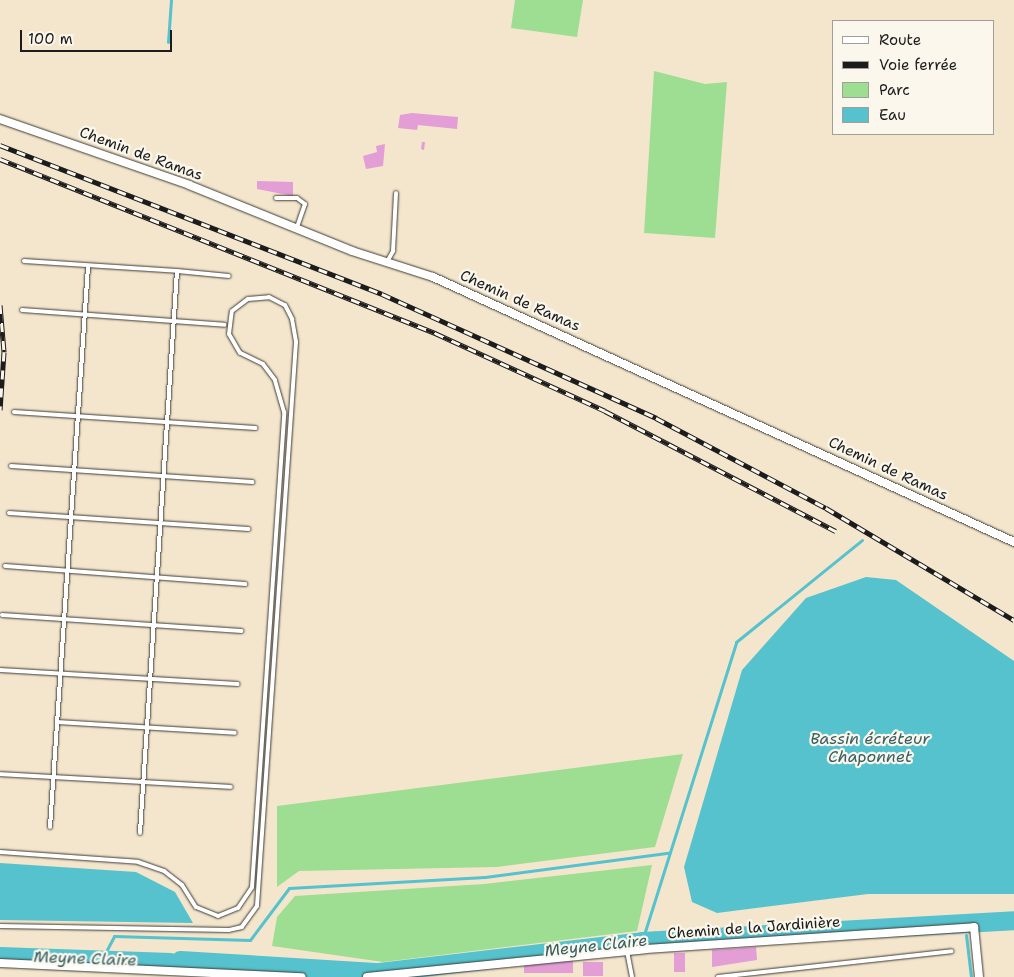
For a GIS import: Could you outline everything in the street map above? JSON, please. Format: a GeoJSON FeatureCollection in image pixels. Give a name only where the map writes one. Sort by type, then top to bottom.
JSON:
{"type":"FeatureCollection","features":[{"type":"Feature","properties":{"kind":"street","name":"Chemin de Ramas"},"geometry":{"type":"LineString","coordinates":[[0,119],[297,227],[387,262],[433,277],[1014,542]]}},
{"type":"Feature","properties":{"kind":"street","name":"Chemin de la Jardinière"},"geometry":{"type":"LineString","coordinates":[[367,977],[627,951],[974,928],[979,977]]}},
{"type":"Feature","properties":{"kind":"street"},"geometry":{"type":"LineString","coordinates":[[0,964],[302,977]]}},
{"type":"Feature","properties":{"kind":"lane"},"geometry":{"type":"LineString","coordinates":[[387,262],[393,251],[396,193]]}},
{"type":"Feature","properties":{"kind":"lane"},"geometry":{"type":"LineString","coordinates":[[276,198],[297,198],[305,204],[297,227]]}},
{"type":"Feature","properties":{"kind":"lane"},"geometry":{"type":"LineString","coordinates":[[24,261],[229,276]]}},
{"type":"Feature","properties":{"kind":"lane"},"geometry":{"type":"LineString","coordinates":[[50,827],[88,266]]}},
{"type":"Feature","properties":{"kind":"lane"},"geometry":{"type":"LineString","coordinates":[[140,833],[177,271]]}},
{"type":"Feature","properties":{"kind":"lane"},"geometry":{"type":"LineString","coordinates":[[0,852],[138,862],[164,871],[182,885],[196,907],[218,916],[238,908],[252,887],[284,412],[275,380],[263,364],[240,353],[229,334],[232,311],[248,300],[269,297],[285,306],[292,318],[296,342],[257,906],[242,927],[229,930],[0,926]]}},
{"type":"Feature","properties":{"kind":"lane"},"geometry":{"type":"LineString","coordinates":[[22,310],[224,325]]}},
{"type":"Feature","properties":{"kind":"lane"},"geometry":{"type":"LineString","coordinates":[[14,412],[255,428]]}},
{"type":"Feature","properties":{"kind":"lane"},"geometry":{"type":"LineString","coordinates":[[11,466],[252,482]]}},
{"type":"Feature","properties":{"kind":"lane"},"geometry":{"type":"LineString","coordinates":[[9,513],[248,529]]}},
{"type":"Feature","properties":{"kind":"lane"},"geometry":{"type":"LineString","coordinates":[[5,566],[245,584]]}},
{"type":"Feature","properties":{"kind":"lane"},"geometry":{"type":"LineString","coordinates":[[2,615],[241,631]]}},
{"type":"Feature","properties":{"kind":"lane"},"geometry":{"type":"LineString","coordinates":[[0,670],[238,684]]}},
{"type":"Feature","properties":{"kind":"lane"},"geometry":{"type":"LineString","coordinates":[[57,722],[234,733]]}},
{"type":"Feature","properties":{"kind":"lane"},"geometry":{"type":"LineString","coordinates":[[0,774],[231,787]]}},
{"type":"Feature","properties":{"kind":"lane"},"geometry":{"type":"LineString","coordinates":[[627,951],[632,977]]}},
{"type":"Feature","properties":{"kind":"lane"},"geometry":{"type":"LineString","coordinates":[[718,977],[952,951]]}},
{"type":"Feature","properties":{"kind":"green space"},"geometry":{"type":"Polygon","coordinates":[[[515,0],[583,0],[577,37],[511,28],[515,0]]]}},
{"type":"Feature","properties":{"kind":"green space"},"geometry":{"type":"Polygon","coordinates":[[[654,71],[705,84],[727,82],[715,238],[644,233],[654,71]]]}},
{"type":"Feature","properties":{"kind":"green space"},"geometry":{"type":"Polygon","coordinates":[[[683,754],[655,847],[497,867],[299,871],[277,887],[277,806],[683,754]]]}},
{"type":"Feature","properties":{"kind":"green space"},"geometry":{"type":"Polygon","coordinates":[[[652,865],[637,931],[383,962],[272,946],[277,917],[295,896],[484,884],[652,865]]]}},
{"type":"Feature","properties":{"kind":"water","name":"Bassin écréteur Chaponnet"},"geometry":{"type":"Polygon","coordinates":[[[866,577],[896,580],[1014,661],[1014,894],[868,894],[717,913],[692,902],[684,867],[742,670],[806,598],[866,577]]]}},
{"type":"Feature","properties":{"kind":"water"},"geometry":{"type":"Polygon","coordinates":[[[0,863],[136,872],[175,892],[193,923],[0,920],[0,863]]]}},
{"type":"Feature","properties":{"kind":"building"},"geometry":{"type":"Polygon","coordinates":[[[412,113],[458,117],[457,129],[418,125],[417,130],[398,128],[400,115],[412,113]]]}},
{"type":"Feature","properties":{"kind":"building"},"geometry":{"type":"Polygon","coordinates":[[[422,142],[425,142],[424,150],[421,149],[422,142]]]}},
{"type":"Feature","properties":{"kind":"building"},"geometry":{"type":"Polygon","coordinates":[[[385,144],[383,166],[366,169],[363,156],[377,152],[376,146],[385,144]]]}},
{"type":"Feature","properties":{"kind":"building"},"geometry":{"type":"Polygon","coordinates":[[[257,181],[293,182],[293,196],[257,189],[257,181]]]}},
{"type":"Feature","properties":{"kind":"building"},"geometry":{"type":"Polygon","coordinates":[[[756,947],[757,960],[712,967],[712,950],[756,947]]]}},
{"type":"Feature","properties":{"kind":"building"},"geometry":{"type":"Polygon","coordinates":[[[674,953],[685,953],[685,972],[674,972],[674,953]]]}},
{"type":"Feature","properties":{"kind":"building"},"geometry":{"type":"Polygon","coordinates":[[[524,960],[573,960],[573,973],[524,973],[524,960]]]}},
{"type":"Feature","properties":{"kind":"building"},"geometry":{"type":"Polygon","coordinates":[[[583,962],[603,962],[603,976],[583,976],[583,962]]]}},
{"type":"Feature","properties":{"kind":"waterway"},"geometry":{"type":"LineString","coordinates":[[168,42],[171,0]]}},
{"type":"Feature","properties":{"kind":"waterway"},"geometry":{"type":"LineString","coordinates":[[642,941],[736,642],[862,540]]}},
{"type":"Feature","properties":{"kind":"waterway"},"geometry":{"type":"LineString","coordinates":[[102,959],[114,936],[250,940],[289,888],[485,877],[668,853]]}},
{"type":"Feature","properties":{"kind":"waterway","name":"Meyne Claire"},"geometry":{"type":"LineString","coordinates":[[180,960],[379,972],[642,941],[1014,920]]}},
{"type":"Feature","properties":{"kind":"waterway"},"geometry":{"type":"LineString","coordinates":[[966,935],[971,977]]}},
{"type":"Feature","properties":{"kind":"waterway","name":"Meyne Claire"},"geometry":{"type":"LineString","coordinates":[[0,956],[170,962]]}},
{"type":"Feature","properties":{"kind":"railway"},"geometry":{"type":"LineString","coordinates":[[0,145],[382,294],[656,418],[826,508],[1014,620]]}},
{"type":"Feature","properties":{"kind":"railway"},"geometry":{"type":"LineString","coordinates":[[0,159],[435,333],[605,411],[836,531]]}},
{"type":"Feature","properties":{"kind":"railway"},"geometry":{"type":"LineString","coordinates":[[0,305],[4,352],[0,410]]}}]}
